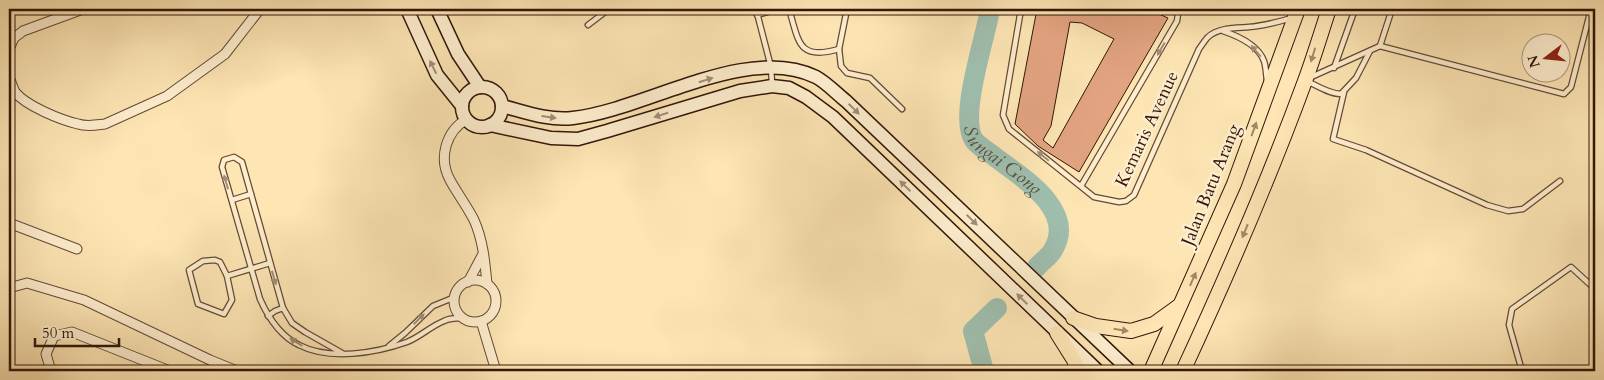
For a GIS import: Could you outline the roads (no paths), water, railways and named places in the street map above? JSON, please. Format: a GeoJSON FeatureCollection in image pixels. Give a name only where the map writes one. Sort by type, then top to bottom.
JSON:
{"type":"FeatureCollection","features":[{"type":"Feature","properties":{"kind":"main road"},"geometry":{"type":"LineString","coordinates":[[1183,371],[1222,287],[1306,80],[1329,9]]}},
{"type":"Feature","properties":{"kind":"main road","name":"Jalan Batu Arang"},"geometry":{"type":"LineString","coordinates":[[1150,371],[1234,184],[1296,13]]}},
{"type":"Feature","properties":{"kind":"main road"},"geometry":{"type":"LineString","coordinates":[[1073,318],[1096,326],[1130,331],[1154,324],[1181,305]]}},
{"type":"Feature","properties":{"kind":"main road"},"geometry":{"type":"LineString","coordinates":[[1057,333],[1074,360],[1078,371]]}},
{"type":"Feature","properties":{"kind":"street"},"geometry":{"type":"LineString","coordinates":[[9,49],[14,38],[23,31],[82,9]]}},
{"type":"Feature","properties":{"kind":"street"},"geometry":{"type":"LineString","coordinates":[[9,77],[16,92],[26,101],[53,115],[79,125],[94,126],[105,124],[167,96],[225,54],[260,9]]}},
{"type":"Feature","properties":{"kind":"street"},"geometry":{"type":"LineString","coordinates":[[407,9],[438,76],[462,106],[467,119],[477,126],[490,125],[551,138],[578,139],[740,91],[772,86],[789,88],[834,116],[1098,371]]}},
{"type":"Feature","properties":{"kind":"street"},"geometry":{"type":"LineString","coordinates":[[437,9],[458,54],[480,87]]}},
{"type":"Feature","properties":{"kind":"street"},"geometry":{"type":"LineString","coordinates":[[502,106],[552,118],[573,118],[600,112],[736,70],[771,66],[790,69],[817,78],[846,101],[1130,371]]}},
{"type":"Feature","properties":{"kind":"street"},"geometry":{"type":"LineString","coordinates":[[462,106],[470,92],[480,87],[493,90],[501,100],[502,106],[499,118],[490,125]]}},
{"type":"Feature","properties":{"kind":"street"},"geometry":{"type":"LineString","coordinates":[[467,119],[460,123],[449,136],[445,147],[444,162],[449,178],[474,221],[482,242],[487,284]]}},
{"type":"Feature","properties":{"kind":"street"},"geometry":{"type":"LineString","coordinates":[[9,223],[77,249]]}},
{"type":"Feature","properties":{"kind":"street"},"geometry":{"type":"LineString","coordinates":[[468,282],[481,281],[487,284],[495,295],[495,308],[488,318],[482,321],[468,321],[463,318],[456,308],[455,297],[458,290],[468,282],[484,254]]}},
{"type":"Feature","properties":{"kind":"street"},"geometry":{"type":"LineString","coordinates":[[9,288],[27,283],[84,300],[237,371]]}},
{"type":"Feature","properties":{"kind":"street"},"geometry":{"type":"LineString","coordinates":[[482,321],[496,371]]}},
{"type":"Feature","properties":{"kind":"street"},"geometry":{"type":"LineString","coordinates":[[51,371],[46,354],[54,336],[72,332],[153,368],[170,371]]}},
{"type":"Feature","properties":{"kind":"lane"},"geometry":{"type":"LineString","coordinates":[[588,25],[609,9]]}},
{"type":"Feature","properties":{"kind":"lane"},"geometry":{"type":"LineString","coordinates":[[756,9],[771,66],[772,86]]}},
{"type":"Feature","properties":{"kind":"lane"},"geometry":{"type":"LineString","coordinates":[[758,15],[778,9]]}},
{"type":"Feature","properties":{"kind":"lane"},"geometry":{"type":"LineString","coordinates":[[789,9],[800,44],[806,50],[823,54],[839,49]]}},
{"type":"Feature","properties":{"kind":"lane"},"geometry":{"type":"LineString","coordinates":[[847,9],[839,49],[841,66],[847,73],[870,78],[902,109]]}},
{"type":"Feature","properties":{"kind":"lane","name":"Kemaris Avenue"},"geometry":{"type":"LineString","coordinates":[[1021,9],[1003,115],[1009,129],[1094,197],[1119,202],[1126,201],[1134,195],[1199,49],[1210,36],[1221,30]]}},
{"type":"Feature","properties":{"kind":"lane","name":"Kemaris Avenue"},"geometry":{"type":"LineString","coordinates":[[1081,186],[1178,21],[1178,14],[1172,9]]}},
{"type":"Feature","properties":{"kind":"lane"},"geometry":{"type":"LineString","coordinates":[[1334,68],[1355,9]]}},
{"type":"Feature","properties":{"kind":"lane"},"geometry":{"type":"LineString","coordinates":[[1380,46],[1392,9]]}},
{"type":"Feature","properties":{"kind":"lane"},"geometry":{"type":"LineString","coordinates":[[1306,80],[1380,46],[1564,94],[1571,87],[1591,9]]}},
{"type":"Feature","properties":{"kind":"lane"},"geometry":{"type":"LineString","coordinates":[[1221,30],[1275,23],[1296,13]]}},
{"type":"Feature","properties":{"kind":"lane"},"geometry":{"type":"LineString","coordinates":[[1221,30],[1236,35],[1252,46],[1263,60],[1269,89]]}},
{"type":"Feature","properties":{"kind":"lane"},"geometry":{"type":"LineString","coordinates":[[1370,51],[1356,78],[1344,92],[1333,139],[1366,150],[1487,205],[1508,211],[1523,209],[1560,181]]}},
{"type":"Feature","properties":{"kind":"lane"},"geometry":{"type":"LineString","coordinates":[[1306,80],[1337,94],[1344,92]]}},
{"type":"Feature","properties":{"kind":"lane"},"geometry":{"type":"LineString","coordinates":[[342,353],[292,323],[283,308],[242,162],[234,157],[224,160],[222,168],[260,299],[268,316],[278,329],[297,345],[316,352],[342,353],[368,353],[409,341],[445,320],[463,318]]}},
{"type":"Feature","properties":{"kind":"lane"},"geometry":{"type":"LineString","coordinates":[[232,200],[251,194]]}},
{"type":"Feature","properties":{"kind":"lane"},"geometry":{"type":"LineString","coordinates":[[215,260],[220,262],[227,276],[232,300],[224,314],[198,304],[188,270],[203,261],[215,260]]}},
{"type":"Feature","properties":{"kind":"lane"},"geometry":{"type":"LineString","coordinates":[[227,276],[270,263]]}},
{"type":"Feature","properties":{"kind":"lane"},"geometry":{"type":"LineString","coordinates":[[1522,371],[1509,325],[1512,309],[1570,267],[1595,289]]}},
{"type":"Feature","properties":{"kind":"lane"},"geometry":{"type":"LineString","coordinates":[[386,348],[433,306],[455,297]]}},
{"type":"Feature","properties":{"kind":"lane"},"geometry":{"type":"LineString","coordinates":[[268,316],[283,308]]}},
{"type":"Feature","properties":{"kind":"waterway","name":"Sungai Gong"},"geometry":{"type":"LineString","coordinates":[[990,9],[974,76],[969,113],[970,129],[977,144],[1016,172],[1042,194],[1058,221],[1059,235],[1053,250],[1037,267]]}},
{"type":"Feature","properties":{"kind":"waterway","name":"Sungai Gong"},"geometry":{"type":"LineString","coordinates":[[984,371],[973,331],[997,308]]}}]}
